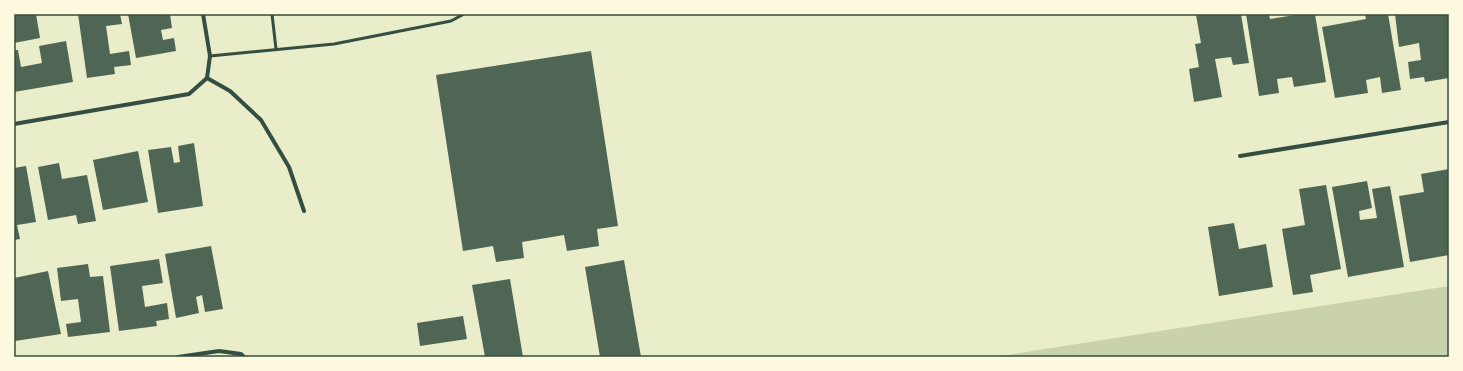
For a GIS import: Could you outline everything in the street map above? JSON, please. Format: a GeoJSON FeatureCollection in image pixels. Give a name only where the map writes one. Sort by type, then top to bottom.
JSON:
{"type":"FeatureCollection","features":[{"type":"Feature","properties":{"kind":"street"},"geometry":{"type":"LineString","coordinates":[[14,124],[189,94],[207,78],[210,56],[203,14]]}},
{"type":"Feature","properties":{"kind":"street"},"geometry":{"type":"LineString","coordinates":[[207,78],[230,91],[261,120],[289,167],[304,211]]}},
{"type":"Feature","properties":{"kind":"street"},"geometry":{"type":"LineString","coordinates":[[1240,156],[1449,122]]}},
{"type":"Feature","properties":{"kind":"street"},"geometry":{"type":"LineString","coordinates":[[178,357],[219,351],[242,356]]}},
{"type":"Feature","properties":{"kind":"lane"},"geometry":{"type":"LineString","coordinates":[[272,14],[276,49]]}},
{"type":"Feature","properties":{"kind":"lane"},"geometry":{"type":"LineString","coordinates":[[210,56],[334,44],[450,21],[464,14]]}},
{"type":"Feature","properties":{"kind":"green space"},"geometry":{"type":"Polygon","coordinates":[[[1449,286],[1449,357],[994,357],[1449,286]]]}},
{"type":"Feature","properties":{"kind":"building"},"geometry":{"type":"Polygon","coordinates":[[[14,14],[36,14],[40,38],[14,43],[14,14]]]}},
{"type":"Feature","properties":{"kind":"building"},"geometry":{"type":"Polygon","coordinates":[[[78,14],[120,14],[122,24],[106,26],[110,54],[129,51],[131,65],[114,67],[115,74],[87,78],[78,14]]]}},
{"type":"Feature","properties":{"kind":"building"},"geometry":{"type":"Polygon","coordinates":[[[128,14],[170,14],[172,28],[161,30],[163,40],[174,38],[176,51],[136,58],[128,14]]]}},
{"type":"Feature","properties":{"kind":"building"},"geometry":{"type":"Polygon","coordinates":[[[1241,14],[1249,63],[1233,65],[1231,57],[1215,59],[1222,97],[1194,102],[1189,69],[1199,67],[1195,44],[1201,43],[1196,15],[1241,14]]]}},
{"type":"Feature","properties":{"kind":"building"},"geometry":{"type":"Polygon","coordinates":[[[1246,14],[1269,14],[1270,19],[1301,14],[1315,14],[1326,82],[1294,87],[1292,77],[1277,79],[1279,93],[1259,96],[1246,14]]]}},
{"type":"Feature","properties":{"kind":"building"},"geometry":{"type":"Polygon","coordinates":[[[1365,14],[1388,14],[1401,90],[1382,93],[1380,77],[1366,80],[1368,93],[1335,98],[1322,27],[1366,19],[1365,14]]]}},
{"type":"Feature","properties":{"kind":"building"},"geometry":{"type":"Polygon","coordinates":[[[1395,14],[1448,14],[1449,78],[1425,82],[1424,77],[1410,79],[1408,62],[1421,60],[1419,43],[1399,47],[1395,14]]]}},
{"type":"Feature","properties":{"kind":"building"},"geometry":{"type":"Polygon","coordinates":[[[66,41],[73,82],[14,92],[14,50],[18,50],[21,67],[42,63],[39,46],[66,41]]]}},
{"type":"Feature","properties":{"kind":"building"},"geometry":{"type":"Polygon","coordinates":[[[591,51],[618,226],[597,229],[599,246],[567,251],[564,235],[522,242],[524,258],[496,262],[493,246],[463,251],[436,75],[591,51]]]}},
{"type":"Feature","properties":{"kind":"building"},"geometry":{"type":"Polygon","coordinates":[[[194,143],[203,206],[158,213],[148,150],[171,147],[174,163],[180,162],[178,146],[194,143]]]}},
{"type":"Feature","properties":{"kind":"building"},"geometry":{"type":"Polygon","coordinates":[[[138,151],[148,202],[103,210],[93,160],[138,151]]]}},
{"type":"Feature","properties":{"kind":"building"},"geometry":{"type":"Polygon","coordinates":[[[59,163],[62,179],[87,175],[96,221],[78,224],[76,215],[48,220],[38,167],[59,163]]]}},
{"type":"Feature","properties":{"kind":"building"},"geometry":{"type":"Polygon","coordinates":[[[26,166],[36,222],[17,225],[20,239],[14,240],[14,168],[26,166]]]}},
{"type":"Feature","properties":{"kind":"building"},"geometry":{"type":"Polygon","coordinates":[[[1449,169],[1449,255],[1410,262],[1399,196],[1424,192],[1421,174],[1449,169]]]}},
{"type":"Feature","properties":{"kind":"building"},"geometry":{"type":"Polygon","coordinates":[[[1367,181],[1372,208],[1359,211],[1360,220],[1377,218],[1372,189],[1390,186],[1404,267],[1348,277],[1332,187],[1367,181]]]}},
{"type":"Feature","properties":{"kind":"building"},"geometry":{"type":"Polygon","coordinates":[[[1326,185],[1341,269],[1310,275],[1313,292],[1293,295],[1282,229],[1305,225],[1299,189],[1326,185]]]}},
{"type":"Feature","properties":{"kind":"building"},"geometry":{"type":"Polygon","coordinates":[[[1234,223],[1239,249],[1266,244],[1273,287],[1219,296],[1208,227],[1234,223]]]}},
{"type":"Feature","properties":{"kind":"building"},"geometry":{"type":"Polygon","coordinates":[[[211,246],[223,309],[205,312],[202,295],[196,297],[199,313],[176,318],[165,254],[211,246]]]}},
{"type":"Feature","properties":{"kind":"building"},"geometry":{"type":"Polygon","coordinates":[[[159,259],[163,283],[142,286],[145,307],[167,303],[169,319],[156,321],[157,326],[119,331],[110,266],[159,259]]]}},
{"type":"Feature","properties":{"kind":"building"},"geometry":{"type":"Polygon","coordinates":[[[624,260],[641,357],[600,357],[585,267],[624,260]]]}},
{"type":"Feature","properties":{"kind":"building"},"geometry":{"type":"Polygon","coordinates":[[[88,264],[90,277],[103,276],[110,332],[68,337],[66,324],[81,322],[78,299],[61,301],[57,268],[88,264]]]}},
{"type":"Feature","properties":{"kind":"building"},"geometry":{"type":"Polygon","coordinates":[[[48,271],[61,334],[15,341],[14,278],[48,271]]]}},
{"type":"Feature","properties":{"kind":"building"},"geometry":{"type":"Polygon","coordinates":[[[510,279],[523,357],[485,357],[472,285],[510,279]]]}},
{"type":"Feature","properties":{"kind":"building"},"geometry":{"type":"Polygon","coordinates":[[[463,316],[467,339],[420,346],[417,323],[463,316]]]}}]}
